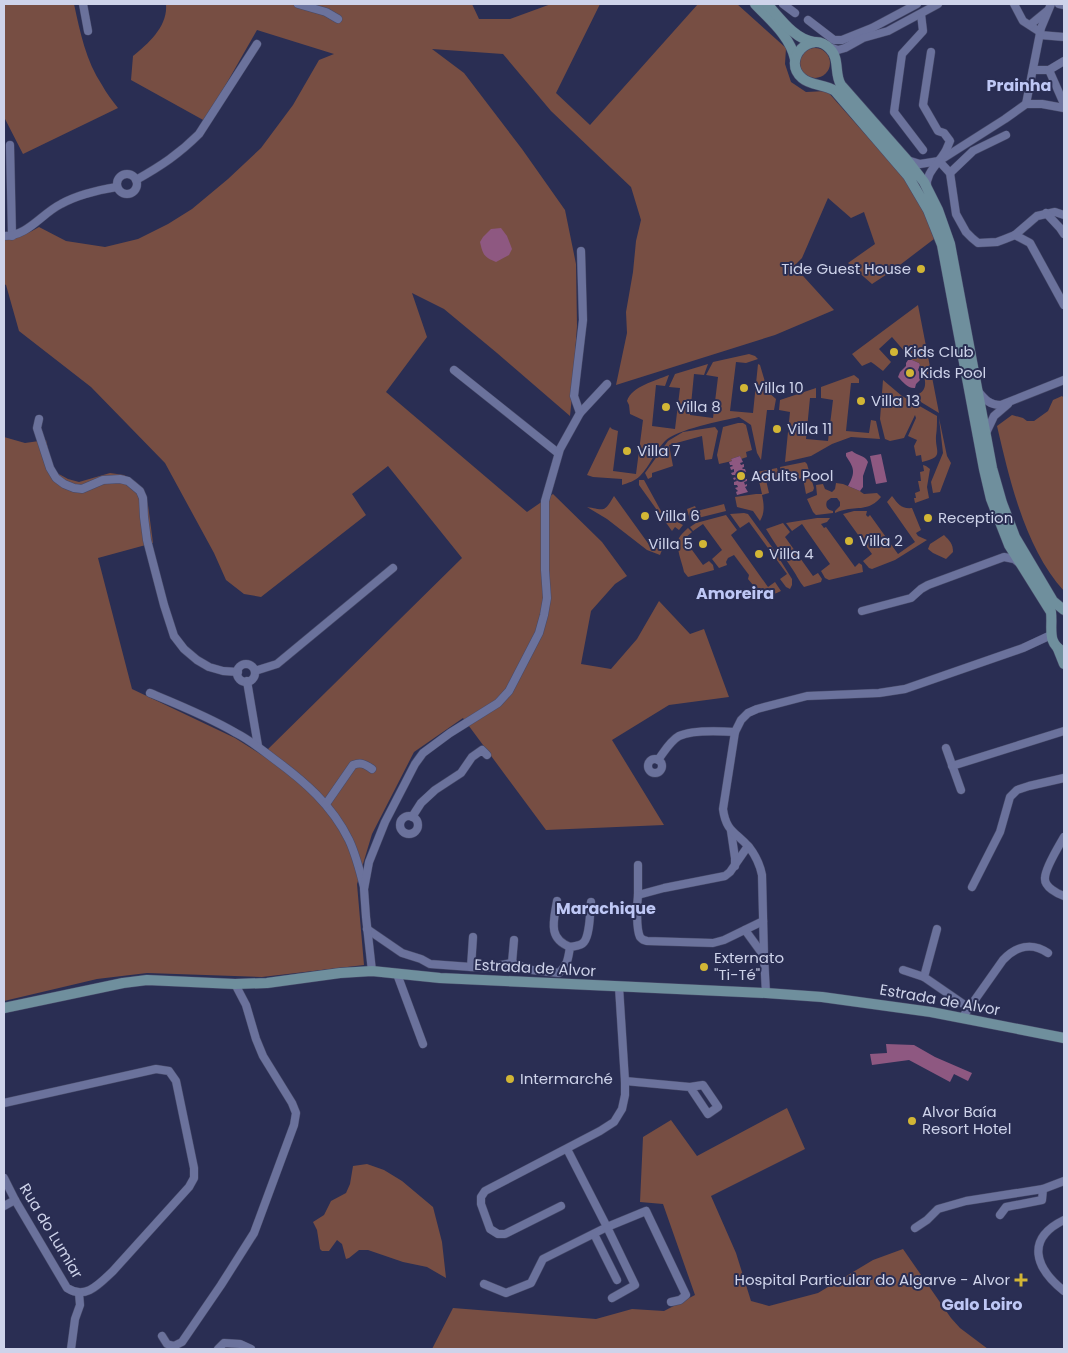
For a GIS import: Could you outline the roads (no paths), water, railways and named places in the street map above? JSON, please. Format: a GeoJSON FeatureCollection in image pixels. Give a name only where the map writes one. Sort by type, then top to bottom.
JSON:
{"type":"FeatureCollection","features":[{"type":"Feature","properties":{"kind":"main road"},"geometry":{"type":"LineString","coordinates":[[755,4],[786,37],[794,51],[799,75],[806,81],[828,87],[834,91],[908,176],[932,218],[942,245],[986,480],[996,514],[1007,541],[1051,612],[1051,633],[1064,664]]}},
{"type":"Feature","properties":{"kind":"main road"},"geometry":{"type":"LineString","coordinates":[[767,4],[800,37],[806,41],[817,42],[829,47],[836,62],[837,75],[841,85],[924,182],[938,210],[950,244],[994,475],[1002,503],[1015,537],[1053,600],[1064,610]]}},
{"type":"Feature","properties":{"kind":"main road"},"geometry":{"type":"LineString","coordinates":[[795,59],[801,48],[809,43],[817,42]]}},
{"type":"Feature","properties":{"kind":"main road"},"geometry":{"type":"LineString","coordinates":[[814,83],[830,78],[836,62]]}},
{"type":"Feature","properties":{"kind":"main road"},"geometry":{"type":"LineString","coordinates":[[1051,633],[1057,621],[1064,616]]}},
{"type":"Feature","properties":{"kind":"main road","name":"Estrada de Alvor"},"geometry":{"type":"LineString","coordinates":[[4,1008],[123,982],[147,980],[235,984],[267,983],[340,973],[372,971],[440,978],[822,997],[931,1012],[1064,1038]]}},
{"type":"Feature","properties":{"kind":"street"},"geometry":{"type":"LineString","coordinates":[[83,4],[88,31]]}},
{"type":"Feature","properties":{"kind":"street"},"geometry":{"type":"LineString","coordinates":[[298,4],[326,12],[338,19]]}},
{"type":"Feature","properties":{"kind":"street"},"geometry":{"type":"LineString","coordinates":[[783,4],[796,12]]}},
{"type":"Feature","properties":{"kind":"street"},"geometry":{"type":"LineString","coordinates":[[808,20],[834,40],[842,40],[872,28],[917,4]]}},
{"type":"Feature","properties":{"kind":"street"},"geometry":{"type":"LineString","coordinates":[[829,47],[838,50],[845,48],[863,38],[888,31],[938,4]]}},
{"type":"Feature","properties":{"kind":"street"},"geometry":{"type":"LineString","coordinates":[[1014,4],[1023,21],[1040,34],[1064,37]]}},
{"type":"Feature","properties":{"kind":"street"},"geometry":{"type":"LineString","coordinates":[[1059,4],[1064,5]]}},
{"type":"Feature","properties":{"kind":"street"},"geometry":{"type":"LineString","coordinates":[[1030,25],[1050,7]]}},
{"type":"Feature","properties":{"kind":"street"},"geometry":{"type":"LineString","coordinates":[[1026,104],[1040,34],[1050,7]]}},
{"type":"Feature","properties":{"kind":"street"},"geometry":{"type":"LineString","coordinates":[[921,14],[923,31],[902,54],[894,112],[923,150]]}},
{"type":"Feature","properties":{"kind":"street"},"geometry":{"type":"LineString","coordinates":[[910,20],[920,26],[923,31]]}},
{"type":"Feature","properties":{"kind":"street"},"geometry":{"type":"LineString","coordinates":[[136,180],[165,164],[199,134],[257,44]]}},
{"type":"Feature","properties":{"kind":"street"},"geometry":{"type":"LineString","coordinates":[[836,62],[845,48]]}},
{"type":"Feature","properties":{"kind":"street"},"geometry":{"type":"LineString","coordinates":[[928,190],[927,179],[929,173],[946,152],[950,141],[944,133],[938,131],[922,105],[932,52]]}},
{"type":"Feature","properties":{"kind":"street"},"geometry":{"type":"LineString","coordinates":[[1033,70],[1049,70],[1064,61]]}},
{"type":"Feature","properties":{"kind":"street"},"geometry":{"type":"LineString","coordinates":[[906,160],[920,164],[939,161],[1026,104],[1064,106],[1049,70]]}},
{"type":"Feature","properties":{"kind":"street"},"geometry":{"type":"LineString","coordinates":[[950,173],[973,150],[1006,135]]}},
{"type":"Feature","properties":{"kind":"street"},"geometry":{"type":"LineString","coordinates":[[10,145],[12,236]]}},
{"type":"Feature","properties":{"kind":"street"},"geometry":{"type":"LineString","coordinates":[[939,161],[950,173],[956,214],[966,232],[978,243],[997,242],[1015,234],[1037,216],[1046,213],[1055,212],[1064,215]]}},
{"type":"Feature","properties":{"kind":"street"},"geometry":{"type":"LineString","coordinates":[[124,174],[131,175],[136,180],[136,189],[130,193],[122,192],[117,187],[118,179],[124,174]]}},
{"type":"Feature","properties":{"kind":"street"},"geometry":{"type":"LineString","coordinates":[[4,236],[12,236],[27,229],[59,204],[80,195],[117,187]]}},
{"type":"Feature","properties":{"kind":"street"},"geometry":{"type":"LineString","coordinates":[[1046,213],[1064,234]]}},
{"type":"Feature","properties":{"kind":"street"},"geometry":{"type":"LineString","coordinates":[[1015,234],[1030,243],[1064,305]]}},
{"type":"Feature","properties":{"kind":"street"},"geometry":{"type":"LineString","coordinates":[[580,413],[574,396],[583,320],[581,251]]}},
{"type":"Feature","properties":{"kind":"street"},"geometry":{"type":"LineString","coordinates":[[454,370],[558,453]]}},
{"type":"Feature","properties":{"kind":"street"},"geometry":{"type":"LineString","coordinates":[[978,391],[989,403],[1001,405],[1064,380]]}},
{"type":"Feature","properties":{"kind":"street"},"geometry":{"type":"LineString","coordinates":[[364,889],[369,862],[385,822],[415,764],[423,753],[450,733],[498,703],[509,691],[539,633],[547,598],[545,501],[558,453],[580,413],[607,384]]}},
{"type":"Feature","properties":{"kind":"street"},"geometry":{"type":"LineString","coordinates":[[986,433],[994,416],[1014,400]]}},
{"type":"Feature","properties":{"kind":"street"},"geometry":{"type":"LineString","coordinates":[[39,419],[38,428],[50,468],[56,478],[64,484],[82,489],[103,480],[120,479],[128,481],[140,491],[143,498],[147,540],[174,636],[184,649],[198,660],[222,671],[238,672]]}},
{"type":"Feature","properties":{"kind":"street"},"geometry":{"type":"LineString","coordinates":[[997,560],[1005,552],[1007,541]]}},
{"type":"Feature","properties":{"kind":"street"},"geometry":{"type":"LineString","coordinates":[[862,611],[911,598],[928,585],[1004,557],[1014,559],[1020,564]]}},
{"type":"Feature","properties":{"kind":"street"},"geometry":{"type":"LineString","coordinates":[[255,671],[277,664],[393,568]]}},
{"type":"Feature","properties":{"kind":"street"},"geometry":{"type":"LineString","coordinates":[[766,993],[762,875],[760,866],[748,846],[731,831],[724,820],[723,809],[735,732],[742,720],[748,713],[757,709],[807,696],[879,693],[905,689],[1022,648],[1051,633]]}},
{"type":"Feature","properties":{"kind":"street"},"geometry":{"type":"LineString","coordinates":[[1022,648],[1044,644],[1059,649]]}},
{"type":"Feature","properties":{"kind":"street"},"geometry":{"type":"LineString","coordinates":[[246,664],[252,666],[255,671],[253,678],[247,681],[240,679],[238,672],[239,667],[246,664]]}},
{"type":"Feature","properties":{"kind":"street"},"geometry":{"type":"LineString","coordinates":[[247,681],[258,746]]}},
{"type":"Feature","properties":{"kind":"street"},"geometry":{"type":"LineString","coordinates":[[150,692],[218,723],[258,746],[294,774],[326,804],[340,823],[355,854],[364,889],[372,971]]}},
{"type":"Feature","properties":{"kind":"street"},"geometry":{"type":"LineString","coordinates":[[658,760],[670,744],[680,736],[714,731],[735,732]]}},
{"type":"Feature","properties":{"kind":"street"},"geometry":{"type":"LineString","coordinates":[[952,766],[1064,731]]}},
{"type":"Feature","properties":{"kind":"street"},"geometry":{"type":"LineString","coordinates":[[946,748],[961,790]]}},
{"type":"Feature","properties":{"kind":"street"},"geometry":{"type":"LineString","coordinates":[[412,818],[421,803],[435,790],[462,773],[472,757],[482,750],[486,755]]}},
{"type":"Feature","properties":{"kind":"street"},"geometry":{"type":"LineString","coordinates":[[326,804],[353,765],[360,762],[372,769]]}},
{"type":"Feature","properties":{"kind":"street"},"geometry":{"type":"LineString","coordinates":[[972,887],[1000,832],[1010,797],[1017,790],[1064,778]]}},
{"type":"Feature","properties":{"kind":"street"},"geometry":{"type":"LineString","coordinates":[[405,817],[412,818],[416,821],[417,826],[415,831],[407,834],[400,828],[400,822],[405,817]]}},
{"type":"Feature","properties":{"kind":"street"},"geometry":{"type":"LineString","coordinates":[[385,822],[400,822]]}},
{"type":"Feature","properties":{"kind":"street"},"geometry":{"type":"LineString","coordinates":[[731,831],[735,866]]}},
{"type":"Feature","properties":{"kind":"street"},"geometry":{"type":"LineString","coordinates":[[1064,836],[1045,877],[1046,883],[1054,891],[1064,896]]}},
{"type":"Feature","properties":{"kind":"street"},"geometry":{"type":"LineString","coordinates":[[638,895],[725,876],[735,866],[748,846]]}},
{"type":"Feature","properties":{"kind":"street"},"geometry":{"type":"LineString","coordinates":[[638,865],[637,907],[639,935],[642,939],[647,941],[713,943],[724,940],[763,921]]}},
{"type":"Feature","properties":{"kind":"street"},"geometry":{"type":"LineString","coordinates":[[556,901],[553,929],[557,939],[562,944],[570,947],[578,946],[584,942],[588,933],[591,902]]}},
{"type":"Feature","properties":{"kind":"street"},"geometry":{"type":"LineString","coordinates":[[367,929],[402,953],[430,964],[471,968],[485,968],[512,963],[532,970],[559,973],[565,967],[570,947]]}},
{"type":"Feature","properties":{"kind":"street"},"geometry":{"type":"LineString","coordinates":[[924,978],[937,929]]}},
{"type":"Feature","properties":{"kind":"street"},"geometry":{"type":"LineString","coordinates":[[745,930],[764,956]]}},
{"type":"Feature","properties":{"kind":"street"},"geometry":{"type":"LineString","coordinates":[[471,968],[473,937]]}},
{"type":"Feature","properties":{"kind":"street"},"geometry":{"type":"LineString","coordinates":[[512,963],[514,940]]}},
{"type":"Feature","properties":{"kind":"street"},"geometry":{"type":"LineString","coordinates":[[962,1018],[1008,954],[1015,950],[1029,947],[1039,947],[1048,953]]}},
{"type":"Feature","properties":{"kind":"street"},"geometry":{"type":"LineString","coordinates":[[903,970],[924,978],[969,1008]]}},
{"type":"Feature","properties":{"kind":"street"},"geometry":{"type":"LineString","coordinates":[[397,974],[423,1044]]}},
{"type":"Feature","properties":{"kind":"street"},"geometry":{"type":"LineString","coordinates":[[162,1336],[167,1344],[174,1346],[182,1342],[254,1233],[294,1125],[296,1113],[292,1103],[263,1056],[246,1005],[235,984]]}},
{"type":"Feature","properties":{"kind":"street"},"geometry":{"type":"LineString","coordinates":[[561,1206],[505,1234],[498,1234],[490,1229],[481,1204],[481,1197],[485,1191],[567,1149],[614,1122],[622,1109],[626,1081],[619,987]]}},
{"type":"Feature","properties":{"kind":"street"},"geometry":{"type":"LineString","coordinates":[[4,1103],[156,1069],[169,1071],[176,1081],[191,1150],[194,1178],[113,1271],[100,1283],[83,1293],[79,1293],[80,1305],[75,1319],[71,1349]]}},
{"type":"Feature","properties":{"kind":"street"},"geometry":{"type":"LineString","coordinates":[[626,1081],[690,1087]]}},
{"type":"Feature","properties":{"kind":"street"},"geometry":{"type":"LineString","coordinates":[[567,1149],[635,1285],[612,1298]]}},
{"type":"Feature","properties":{"kind":"street","name":"Rua do Lumiar"},"geometry":{"type":"LineString","coordinates":[[4,1178],[14,1200],[67,1288],[79,1293]]}},
{"type":"Feature","properties":{"kind":"street"},"geometry":{"type":"LineString","coordinates":[[915,1228],[928,1220],[938,1209],[966,1201],[1043,1188],[1064,1182]]}},
{"type":"Feature","properties":{"kind":"street"},"geometry":{"type":"LineString","coordinates":[[1000,1215],[1006,1207],[1042,1200],[1043,1188]]}},
{"type":"Feature","properties":{"kind":"street"},"geometry":{"type":"LineString","coordinates":[[4,1206],[14,1200]]}},
{"type":"Feature","properties":{"kind":"street"},"geometry":{"type":"LineString","coordinates":[[484,1284],[506,1293],[532,1283],[543,1259],[607,1227],[646,1211],[686,1295],[680,1300],[671,1302]]}},
{"type":"Feature","properties":{"kind":"street"},"geometry":{"type":"LineString","coordinates":[[1064,1220],[1042,1238],[1038,1252],[1043,1268],[1064,1291]]}},
{"type":"Feature","properties":{"kind":"street"},"geometry":{"type":"LineString","coordinates":[[594,1234],[617,1280]]}},
{"type":"Feature","properties":{"kind":"street"},"geometry":{"type":"LineString","coordinates":[[218,1349],[224,1343],[240,1344],[252,1349]]}},
{"type":"Feature","properties":{"kind":"place","name":"Tide Guest House"},"geometry":{"type":"Point","coordinates":[921,269]}},
{"type":"Feature","properties":{"kind":"place","name":"Kids Club"},"geometry":{"type":"Point","coordinates":[894,352]}},
{"type":"Feature","properties":{"kind":"place","name":"Kids Pool"},"geometry":{"type":"Point","coordinates":[910,373]}},
{"type":"Feature","properties":{"kind":"place","name":"Villa 10"},"geometry":{"type":"Point","coordinates":[744,388]}},
{"type":"Feature","properties":{"kind":"place","name":"Villa 13"},"geometry":{"type":"Point","coordinates":[861,401]}},
{"type":"Feature","properties":{"kind":"place","name":"Villa 8"},"geometry":{"type":"Point","coordinates":[666,407]}},
{"type":"Feature","properties":{"kind":"place","name":"Villa 11"},"geometry":{"type":"Point","coordinates":[777,429]}},
{"type":"Feature","properties":{"kind":"place","name":"Villa 7"},"geometry":{"type":"Point","coordinates":[627,451]}},
{"type":"Feature","properties":{"kind":"place","name":"Adults Pool"},"geometry":{"type":"Point","coordinates":[741,476]}},
{"type":"Feature","properties":{"kind":"place","name":"Villa 6"},"geometry":{"type":"Point","coordinates":[645,516]}},
{"type":"Feature","properties":{"kind":"place","name":"Reception"},"geometry":{"type":"Point","coordinates":[928,518]}},
{"type":"Feature","properties":{"kind":"place","name":"Villa 2"},"geometry":{"type":"Point","coordinates":[849,541]}},
{"type":"Feature","properties":{"kind":"place","name":"Villa 5"},"geometry":{"type":"Point","coordinates":[703,544]}},
{"type":"Feature","properties":{"kind":"place","name":"Villa 4"},"geometry":{"type":"Point","coordinates":[759,554]}},
{"type":"Feature","properties":{"kind":"place","name":"Externato \"Ti-Té\""},"geometry":{"type":"Point","coordinates":[704,967]}},
{"type":"Feature","properties":{"kind":"place","name":"Intermarché"},"geometry":{"type":"Point","coordinates":[510,1079]}},
{"type":"Feature","properties":{"kind":"place","name":"Alvor Baía Resort Hotel"},"geometry":{"type":"Point","coordinates":[912,1121]}},
{"type":"Feature","properties":{"kind":"place","name":"Hospital Particular do Algarve - Alvor"},"geometry":{"type":"Point","coordinates":[1021,1280]}},
{"type":"Feature","properties":{"kind":"district","name":"Prainha"},"geometry":{"type":"Point","coordinates":[1019,85]}},
{"type":"Feature","properties":{"kind":"district","name":"Amoreira"},"geometry":{"type":"Point","coordinates":[735,593]}},
{"type":"Feature","properties":{"kind":"district","name":"Marachique"},"geometry":{"type":"Point","coordinates":[606,908]}},
{"type":"Feature","properties":{"kind":"district","name":"Galo Loiro"},"geometry":{"type":"Point","coordinates":[982,1304]}}]}
